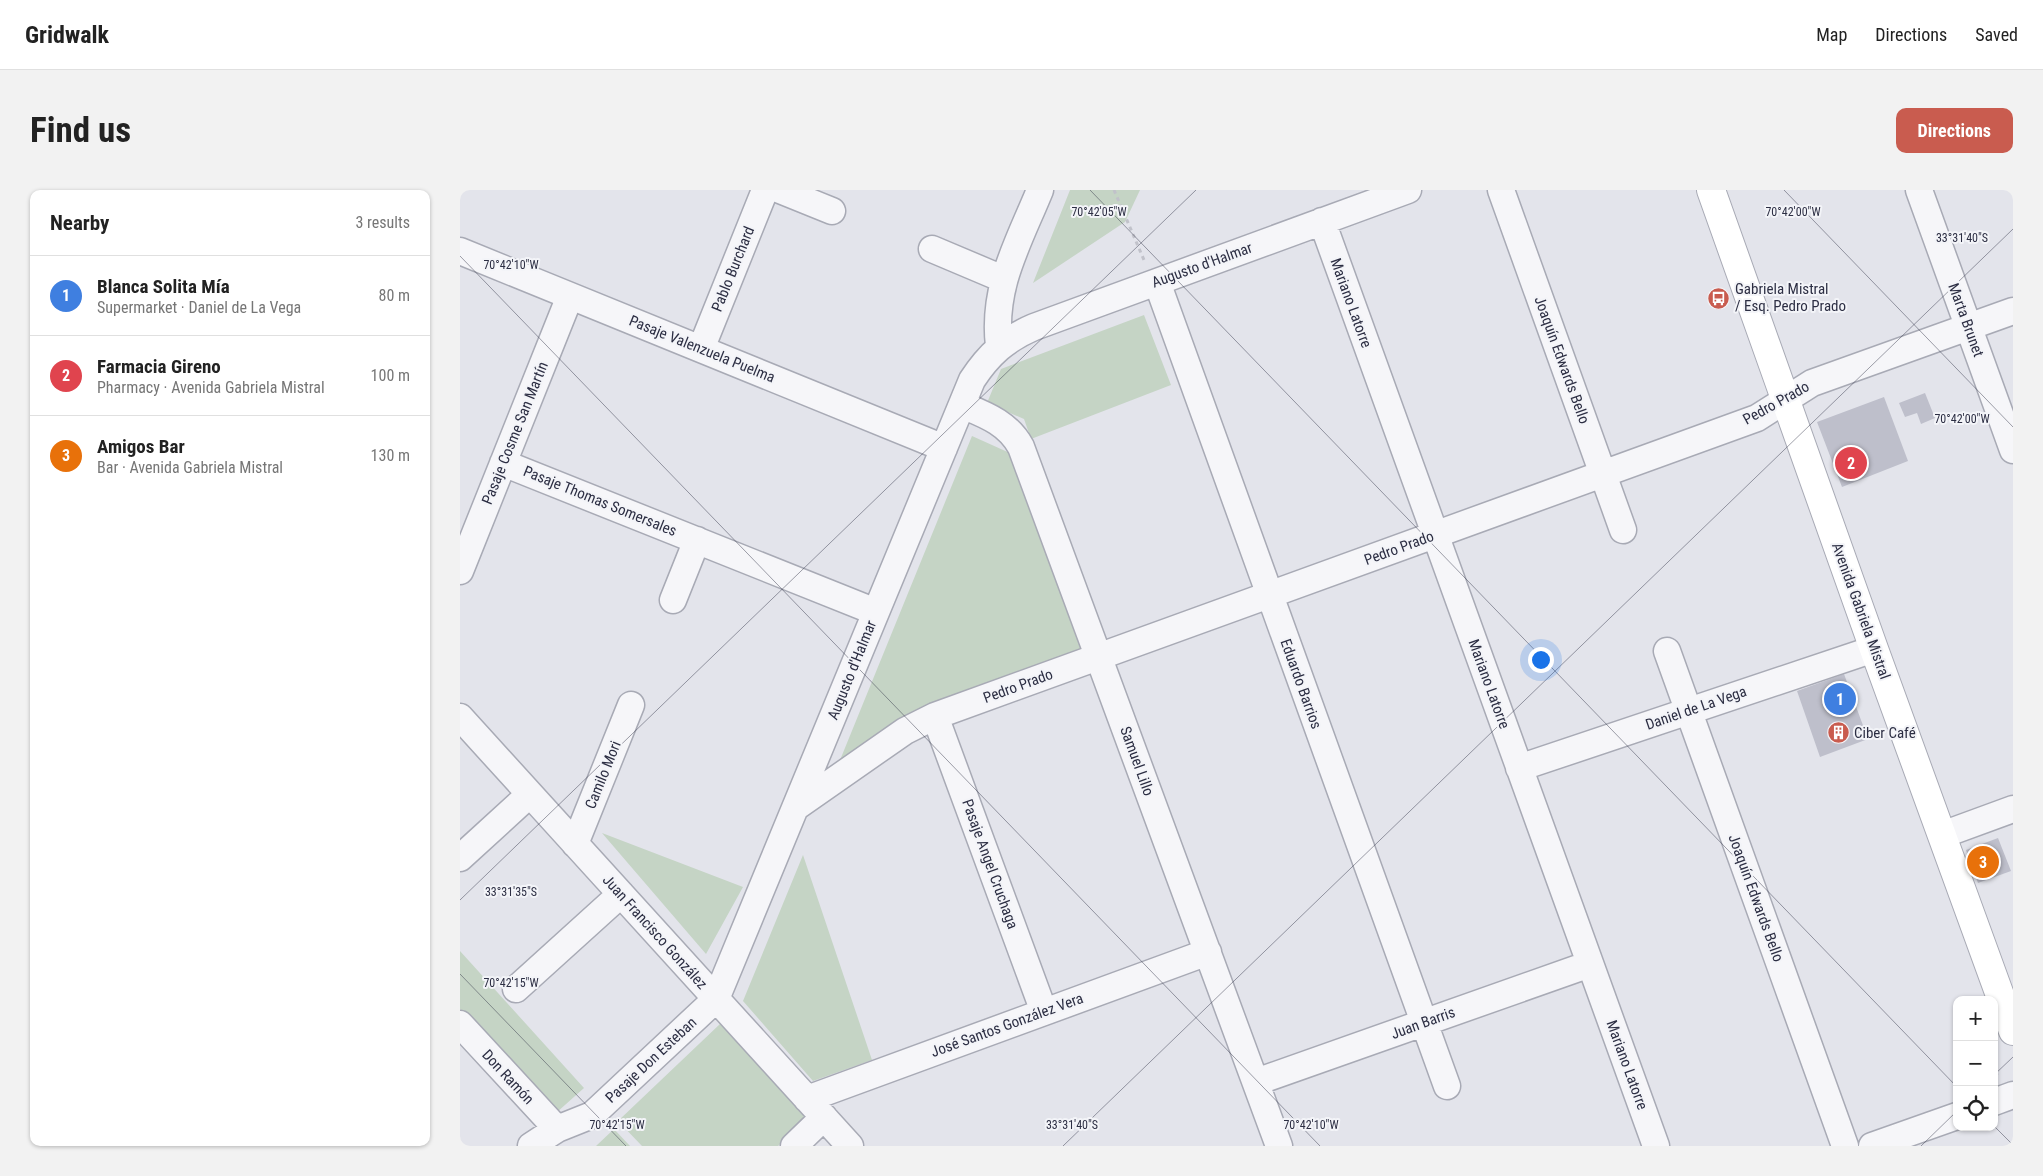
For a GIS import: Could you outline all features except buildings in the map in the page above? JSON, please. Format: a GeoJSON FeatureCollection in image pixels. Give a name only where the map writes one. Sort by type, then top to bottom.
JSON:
{"type":"FeatureCollection","features":[{"type":"Feature","properties":{"kind":"main road","name":"Avenida Gabriela Mistral"},"geometry":{"type":"LineString","coordinates":[[1711,190],[1874,649],[2013,1031]]}},
{"type":"Feature","properties":{"kind":"street","name":"Pablo Burchard"},"geometry":{"type":"LineString","coordinates":[[701,349],[764,190]]}},
{"type":"Feature","properties":{"kind":"street"},"geometry":{"type":"LineString","coordinates":[[780,190],[832,211]]}},
{"type":"Feature","properties":{"kind":"street"},"geometry":{"type":"LineString","coordinates":[[998,346],[997,310],[1003,278],[1040,190]]}},
{"type":"Feature","properties":{"kind":"street","name":"Augusto d'Halmar"},"geometry":{"type":"LineString","coordinates":[[716,999],[972,380],[984,362],[998,346],[1015,335],[1034,327],[1408,190]]}},
{"type":"Feature","properties":{"kind":"street","name":"Joaquín Edwards Bello"},"geometry":{"type":"LineString","coordinates":[[1501,190],[1623,530]]}},
{"type":"Feature","properties":{"kind":"street","name":"Marta Brunet"},"geometry":{"type":"LineString","coordinates":[[1919,190],[2013,450]]}},
{"type":"Feature","properties":{"kind":"street","name":"Mariano Latorre"},"geometry":{"type":"LineString","coordinates":[[1322,222],[1656,1146]]}},
{"type":"Feature","properties":{"kind":"street"},"geometry":{"type":"LineString","coordinates":[[932,249],[1003,278]]}},
{"type":"Feature","properties":{"kind":"street","name":"Pasaje Valenzuela Puelma"},"geometry":{"type":"LineString","coordinates":[[460,251],[944,448]]}},
{"type":"Feature","properties":{"kind":"street","name":"Eduardo Barrios"},"geometry":{"type":"LineString","coordinates":[[1157,282],[1447,1086]]}},
{"type":"Feature","properties":{"kind":"street","name":"Pasaje Cosme San Martín"},"geometry":{"type":"LineString","coordinates":[[460,571],[570,296]]}},
{"type":"Feature","properties":{"kind":"street","name":"Pedro Prado"},"geometry":{"type":"LineString","coordinates":[[796,807],[905,731],[935,716],[1757,418],[1812,383],[2013,311]]}},
{"type":"Feature","properties":{"kind":"street","name":"Samuel Lillo"},"geometry":{"type":"LineString","coordinates":[[962,405],[1002,424],[1016,438],[1099,656],[1279,1146]]}},
{"type":"Feature","properties":{"kind":"street","name":"Pasaje Thomas Somersales"},"geometry":{"type":"LineString","coordinates":[[503,463],[876,612]]}},
{"type":"Feature","properties":{"kind":"street","name":"Pasaje Thomas Somersales"},"geometry":{"type":"LineString","coordinates":[[673,600],[697,540]]}},
{"type":"Feature","properties":{"kind":"street","name":"Daniel de La Vega"},"geometry":{"type":"LineString","coordinates":[[1519,768],[1874,649]]}},
{"type":"Feature","properties":{"kind":"street","name":"Joaquín Edwards Bello"},"geometry":{"type":"LineString","coordinates":[[1667,651],[1845,1146]]}},
{"type":"Feature","properties":{"kind":"street","name":"Camilo Mori"},"geometry":{"type":"LineString","coordinates":[[576,844],[630,705]]}},
{"type":"Feature","properties":{"kind":"street","name":"Pasaje Angel Cruchaga"},"geometry":{"type":"LineString","coordinates":[[935,716],[1044,1012]]}},
{"type":"Feature","properties":{"kind":"street","name":"Juan Francisco González"},"geometry":{"type":"LineString","coordinates":[[460,717],[850,1146]]}},
{"type":"Feature","properties":{"kind":"street"},"geometry":{"type":"LineString","coordinates":[[460,858],[530,794]]}},
{"type":"Feature","properties":{"kind":"street"},"geometry":{"type":"LineString","coordinates":[[1942,835],[2013,809]]}},
{"type":"Feature","properties":{"kind":"street"},"geometry":{"type":"LineString","coordinates":[[516,989],[621,894]]}},
{"type":"Feature","properties":{"kind":"street","name":"José Santos González Vera"},"geometry":{"type":"LineString","coordinates":[[815,1108],[1044,1012],[1208,952]]}},
{"type":"Feature","properties":{"kind":"street","name":"Juan Barris"},"geometry":{"type":"LineString","coordinates":[[1256,1082],[1590,964]]}},
{"type":"Feature","properties":{"kind":"street","name":"Pasaje Don Esteban"},"geometry":{"type":"LineString","coordinates":[[531,1146],[557,1128],[592,1115],[716,999]]}},
{"type":"Feature","properties":{"kind":"street","name":"Don Ramón"},"geometry":{"type":"LineString","coordinates":[[460,1024],[557,1128]]}},
{"type":"Feature","properties":{"kind":"street"},"geometry":{"type":"LineString","coordinates":[[1998,1101],[2013,1096]]}},
{"type":"Feature","properties":{"kind":"street"},"geometry":{"type":"LineString","coordinates":[[794,1146],[815,1108]]}},
{"type":"Feature","properties":{"kind":"street"},"geometry":{"type":"LineString","coordinates":[[1872,1146],[1953,1117]]}},
{"type":"Feature","properties":{"kind":"path"},"geometry":{"type":"LineString","coordinates":[[1114,190],[1118,195],[1138,251],[1157,282]]}},
{"type":"Feature","properties":{"kind":"green space"},"geometry":{"type":"Polygon","coordinates":[[[1070,190],[1140,190],[1125,222],[1033,283],[1070,190]]]}},
{"type":"Feature","properties":{"kind":"green space"},"geometry":{"type":"Polygon","coordinates":[[[1144,315],[1171,385],[1031,439],[1024,419],[987,403],[1001,369],[1144,315]]]}},
{"type":"Feature","properties":{"kind":"green space"},"geometry":{"type":"Polygon","coordinates":[[[972,436],[1012,454],[1082,653],[836,770],[972,436]]]}},
{"type":"Feature","properties":{"kind":"green space"},"geometry":{"type":"Polygon","coordinates":[[[602,833],[743,887],[706,954],[602,833]]]}},
{"type":"Feature","properties":{"kind":"green space"},"geometry":{"type":"Polygon","coordinates":[[[803,855],[872,1060],[813,1081],[743,1001],[803,855]]]}},
{"type":"Feature","properties":{"kind":"green space"},"geometry":{"type":"Polygon","coordinates":[[[460,951],[584,1088],[556,1113],[460,1009],[460,951]]]}},
{"type":"Feature","properties":{"kind":"green space"},"geometry":{"type":"Polygon","coordinates":[[[720,1024],[809,1117],[778,1146],[642,1146],[618,1121],[720,1024]]]}},
{"type":"Feature","properties":{"kind":"green space"},"geometry":{"type":"Polygon","coordinates":[[[614,1129],[630,1146],[596,1146],[614,1129]]]}},
{"type":"Feature","properties":{"kind":"place","name":"Gabriela Mistral / Esq. Pedro Prado"},"geometry":{"type":"Point","coordinates":[1719,298]}},
{"type":"Feature","properties":{"kind":"place","name":"Farmacia Gireno"},"geometry":{"type":"Point","coordinates":[1851,463]}},
{"type":"Feature","properties":{"kind":"place","name":"Blanca Solita Mía"},"geometry":{"type":"Point","coordinates":[1840,699]}},
{"type":"Feature","properties":{"kind":"place","name":"Ciber Café"},"geometry":{"type":"Point","coordinates":[1838,733]}},
{"type":"Feature","properties":{"kind":"place","name":"Amigos Bar"},"geometry":{"type":"Point","coordinates":[1983,862]}}]}
